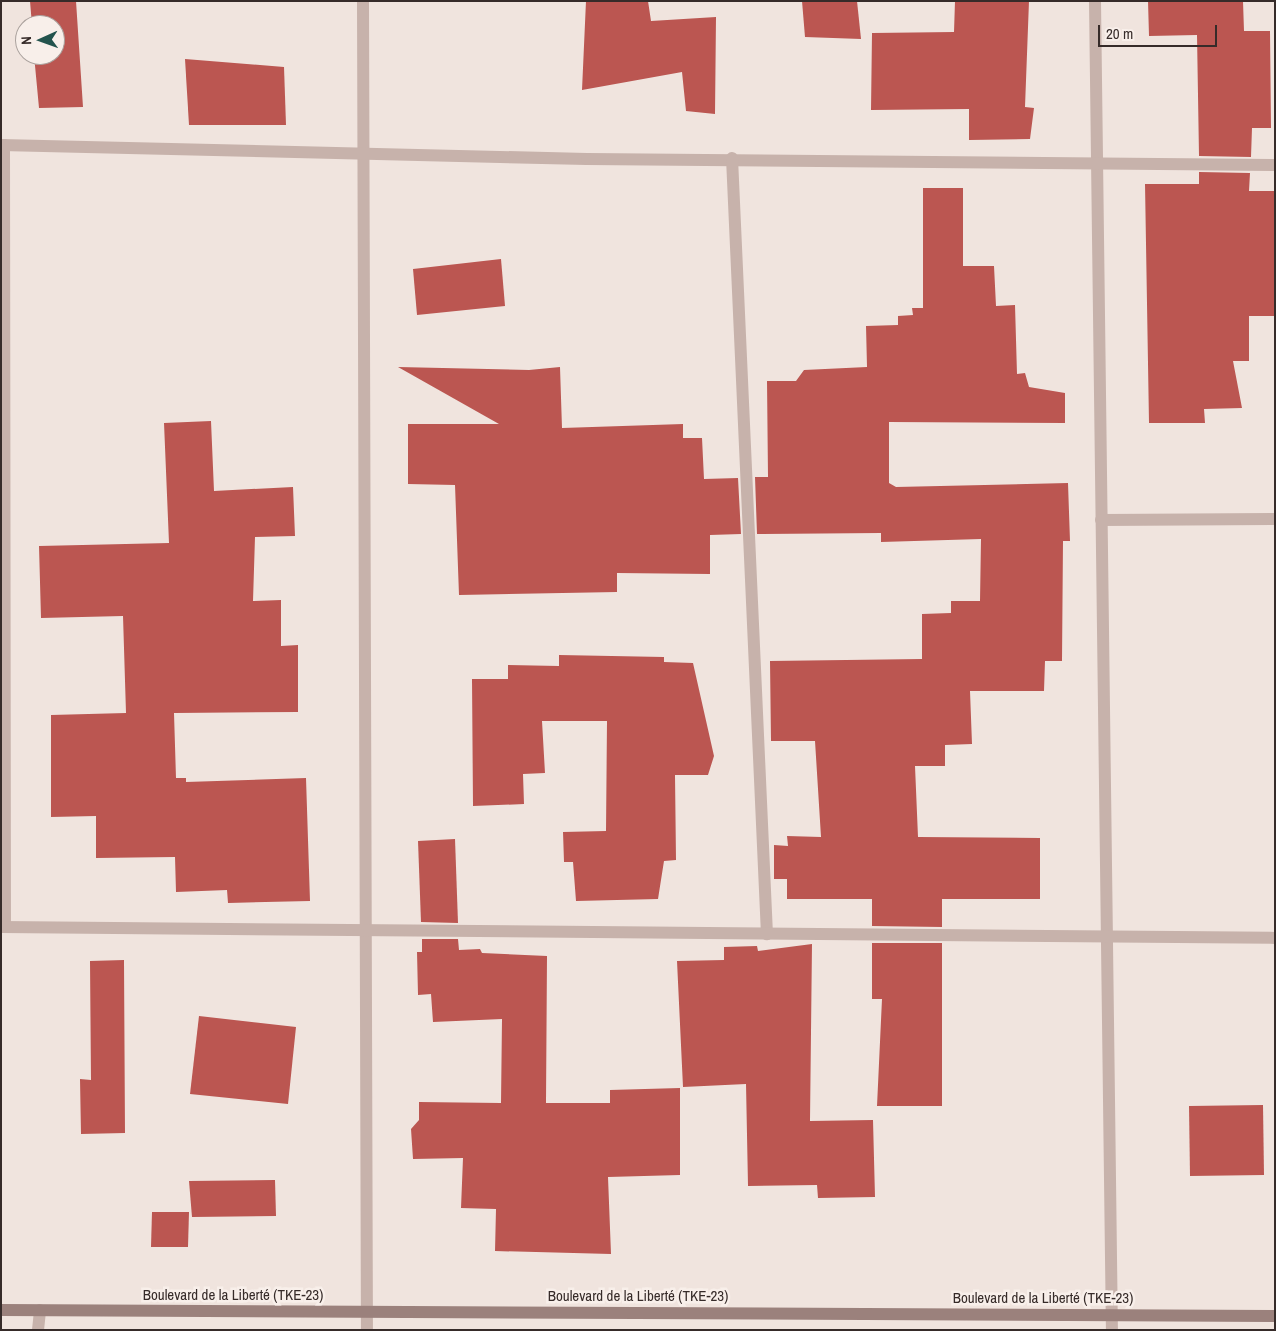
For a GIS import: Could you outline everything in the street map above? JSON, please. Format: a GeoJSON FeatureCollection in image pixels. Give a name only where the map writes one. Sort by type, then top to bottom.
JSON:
{"type":"FeatureCollection","features":[{"type":"Feature","properties":{"kind":"street"},"geometry":{"type":"LineString","coordinates":[[363,1],[369,930],[367,1330]]}},
{"type":"Feature","properties":{"kind":"street"},"geometry":{"type":"LineString","coordinates":[[1095,1],[1112,1330]]}},
{"type":"Feature","properties":{"kind":"street"},"geometry":{"type":"LineString","coordinates":[[1275,165],[364,154],[2,145],[3,927],[1275,938]]}},
{"type":"Feature","properties":{"kind":"street"},"geometry":{"type":"LineString","coordinates":[[732,158],[767,934]]}},
{"type":"Feature","properties":{"kind":"street"},"geometry":{"type":"LineString","coordinates":[[1101,520],[1275,519]]}},
{"type":"Feature","properties":{"kind":"street","name":"Boulevard de la Liberté (TKE-23)"},"geometry":{"type":"LineString","coordinates":[[1,1310],[1275,1316]]}},
{"type":"Feature","properties":{"kind":"street"},"geometry":{"type":"LineString","coordinates":[[38,1330],[40,1310]]}},
{"type":"Feature","properties":{"kind":"building"},"geometry":{"type":"Polygon","coordinates":[[[30,1],[76,1],[83,107],[39,108],[35,65],[65,65],[65,15],[31,15],[30,1]]]}},
{"type":"Feature","properties":{"kind":"building"},"geometry":{"type":"Polygon","coordinates":[[[586,1],[648,1],[651,21],[716,17],[715,114],[686,111],[682,72],[582,90],[586,1]]]}},
{"type":"Feature","properties":{"kind":"building"},"geometry":{"type":"Polygon","coordinates":[[[802,1],[857,1],[861,39],[805,37],[802,1]]]}},
{"type":"Feature","properties":{"kind":"building"},"geometry":{"type":"Polygon","coordinates":[[[955,1],[1029,1],[1025,107],[1034,108],[1030,139],[969,140],[969,109],[871,110],[872,33],[954,32],[955,1]]]}},
{"type":"Feature","properties":{"kind":"building"},"geometry":{"type":"Polygon","coordinates":[[[1148,1],[1243,1],[1244,31],[1270,31],[1271,128],[1252,128],[1251,157],[1199,156],[1197,35],[1149,36],[1148,1]]]}},
{"type":"Feature","properties":{"kind":"building"},"geometry":{"type":"Polygon","coordinates":[[[185,59],[284,67],[286,125],[189,125],[185,59]]]}},
{"type":"Feature","properties":{"kind":"building"},"geometry":{"type":"Polygon","coordinates":[[[1199,172],[1250,173],[1249,191],[1275,191],[1275,316],[1249,316],[1249,361],[1233,361],[1242,408],[1204,409],[1205,423],[1149,423],[1145,184],[1199,184],[1199,172]]]}},
{"type":"Feature","properties":{"kind":"building"},"geometry":{"type":"Polygon","coordinates":[[[923,188],[963,188],[963,266],[994,266],[996,306],[1015,305],[1017,374],[1025,373],[1029,387],[1065,393],[1065,423],[889,422],[889,483],[896,487],[1068,483],[1070,541],[1063,541],[1062,661],[1045,661],[1044,691],[970,691],[972,744],[945,745],[945,766],[915,766],[918,837],[1040,838],[1040,899],[942,899],[942,927],[872,926],[872,899],[787,899],[787,879],[774,879],[774,845],[788,846],[787,836],[821,837],[815,741],[771,741],[770,661],[922,659],[922,614],[951,613],[951,601],[980,601],[981,539],[881,542],[881,533],[757,534],[755,477],[768,477],[767,381],[796,381],[804,370],[867,367],[866,326],[898,325],[898,316],[913,315],[912,308],[923,308],[923,188]]]}},
{"type":"Feature","properties":{"kind":"building"},"geometry":{"type":"Polygon","coordinates":[[[501,259],[505,306],[417,315],[413,269],[501,259]]]}},
{"type":"Feature","properties":{"kind":"building"},"geometry":{"type":"Polygon","coordinates":[[[398,367],[529,370],[560,367],[562,428],[683,424],[683,438],[702,438],[704,479],[738,478],[741,534],[710,535],[710,574],[617,573],[617,592],[459,595],[455,485],[408,484],[408,424],[499,424],[398,367]]]}},
{"type":"Feature","properties":{"kind":"building"},"geometry":{"type":"Polygon","coordinates":[[[211,421],[214,491],[293,487],[295,536],[255,537],[253,601],[281,600],[281,646],[298,645],[298,712],[174,713],[176,778],[186,778],[186,782],[306,778],[310,901],[228,903],[227,890],[176,892],[175,857],[96,858],[96,816],[51,817],[51,715],[126,713],[123,616],[41,618],[39,546],[169,543],[164,423],[211,421]]]}},
{"type":"Feature","properties":{"kind":"building"},"geometry":{"type":"Polygon","coordinates":[[[559,655],[664,657],[664,662],[693,663],[714,756],[708,775],[675,775],[676,860],[664,861],[658,899],[576,901],[573,862],[564,862],[563,832],[606,831],[607,721],[542,721],[545,773],[523,774],[524,804],[473,806],[472,679],[508,679],[508,665],[559,666],[559,655]]]}},
{"type":"Feature","properties":{"kind":"building"},"geometry":{"type":"Polygon","coordinates":[[[455,839],[458,923],[421,922],[418,841],[455,839]]]}},
{"type":"Feature","properties":{"kind":"building"},"geometry":{"type":"Polygon","coordinates":[[[422,939],[458,939],[459,950],[480,949],[482,953],[547,956],[546,1103],[610,1103],[610,1090],[680,1088],[680,1175],[608,1177],[611,1254],[495,1251],[496,1209],[461,1208],[463,1158],[413,1159],[411,1129],[419,1120],[419,1102],[501,1103],[502,1019],[433,1022],[431,994],[418,995],[417,952],[422,952],[422,939]]]}},
{"type":"Feature","properties":{"kind":"building"},"geometry":{"type":"Polygon","coordinates":[[[872,943],[942,943],[942,1106],[877,1106],[882,999],[872,999],[872,943]]]}},
{"type":"Feature","properties":{"kind":"building"},"geometry":{"type":"Polygon","coordinates":[[[812,944],[810,1121],[873,1120],[875,1197],[818,1198],[817,1185],[748,1186],[746,1084],[683,1087],[677,961],[724,960],[724,947],[757,946],[758,951],[812,944]]]}},
{"type":"Feature","properties":{"kind":"building"},"geometry":{"type":"Polygon","coordinates":[[[124,960],[125,1133],[81,1134],[80,1079],[91,1080],[90,961],[124,960]]]}},
{"type":"Feature","properties":{"kind":"building"},"geometry":{"type":"Polygon","coordinates":[[[199,1016],[296,1027],[288,1104],[190,1094],[199,1016]]]}},
{"type":"Feature","properties":{"kind":"building"},"geometry":{"type":"Polygon","coordinates":[[[1263,1105],[1264,1175],[1190,1176],[1189,1106],[1263,1105]]]}},
{"type":"Feature","properties":{"kind":"building"},"geometry":{"type":"Polygon","coordinates":[[[275,1180],[276,1216],[192,1217],[189,1181],[275,1180]]]}},
{"type":"Feature","properties":{"kind":"building"},"geometry":{"type":"Polygon","coordinates":[[[152,1212],[189,1212],[188,1247],[151,1247],[152,1212]]]}}]}
